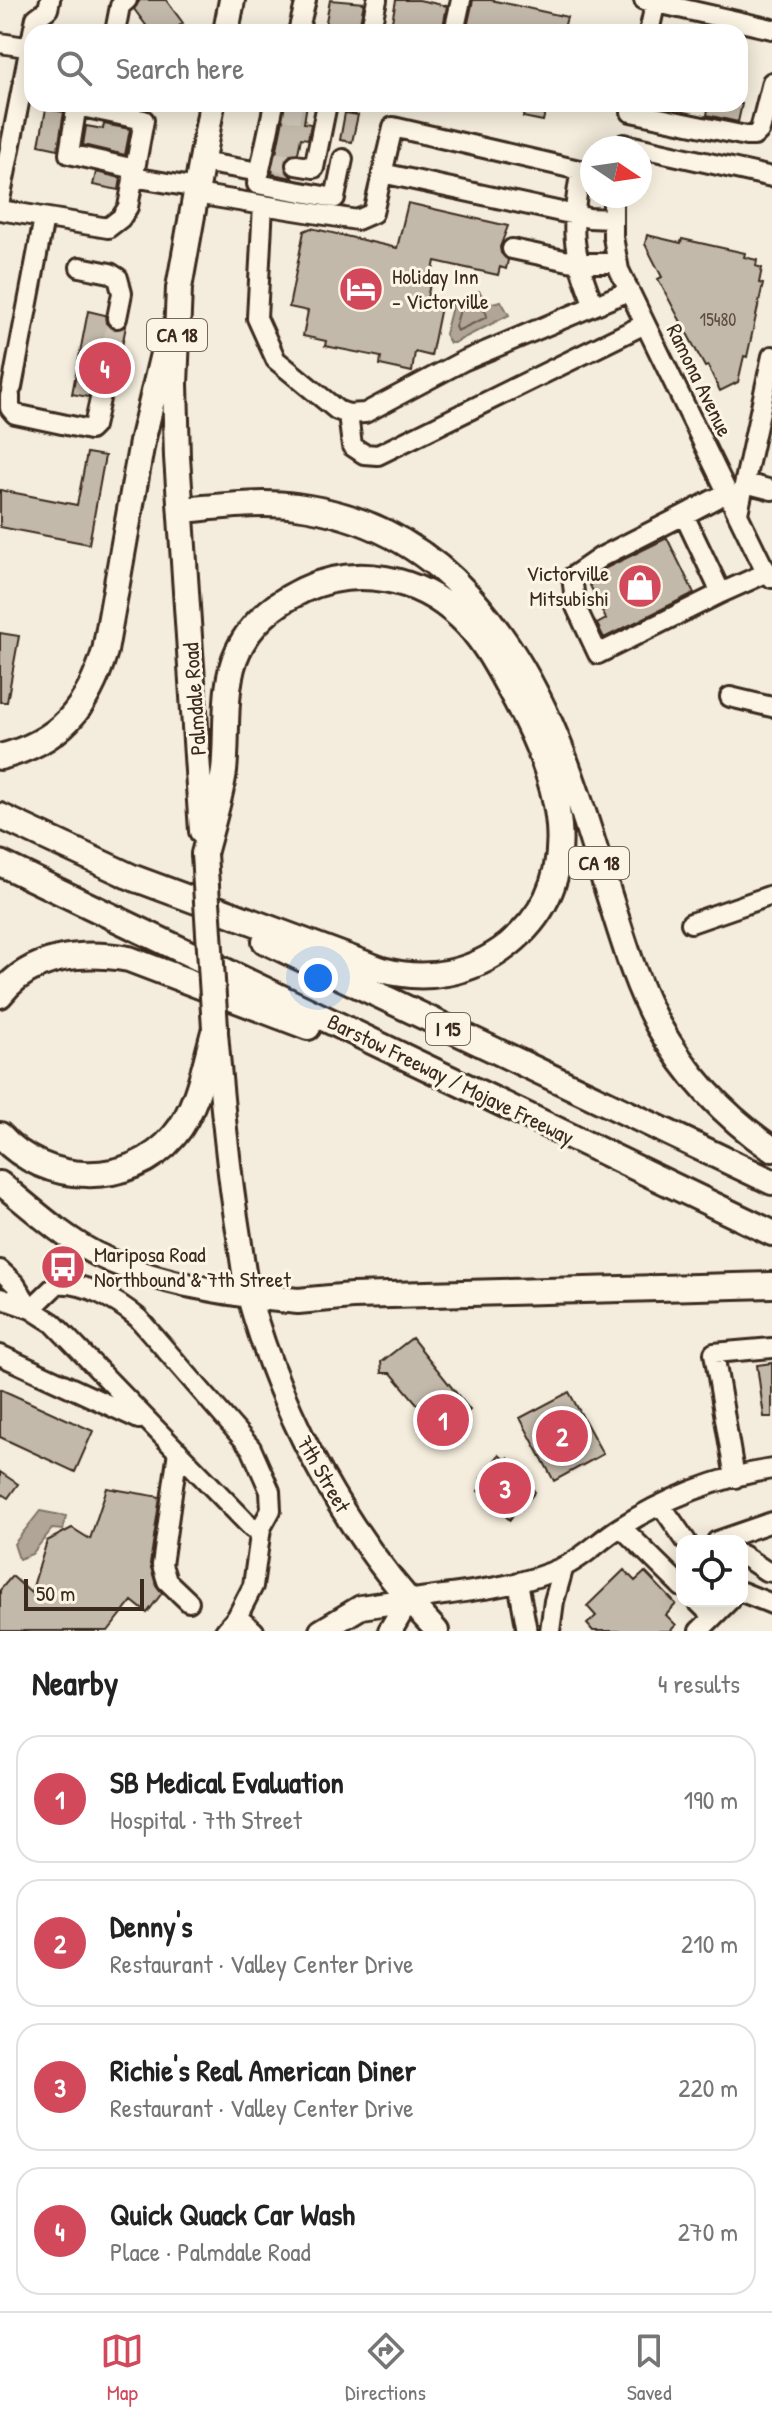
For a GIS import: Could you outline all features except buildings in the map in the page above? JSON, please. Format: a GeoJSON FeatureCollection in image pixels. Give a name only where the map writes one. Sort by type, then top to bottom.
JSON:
{"type":"FeatureCollection","features":[{"type":"Feature","properties":{"kind":"highway"},"geometry":{"type":"LineString","coordinates":[[228,24],[232,0]]}},
{"type":"Feature","properties":{"kind":"highway","name":"Palmdale Road"},"geometry":{"type":"LineString","coordinates":[[210,112],[179,288],[175,409],[215,1028]]}},
{"type":"Feature","properties":{"kind":"highway"},"geometry":{"type":"LineString","coordinates":[[0,757],[29,747],[60,730],[80,707],[96,681],[105,651],[142,442],[179,288]]}},
{"type":"Feature","properties":{"kind":"highway","name":"CA 18"},"geometry":{"type":"LineString","coordinates":[[181,510],[281,505],[347,517],[405,542],[440,566],[457,583],[510,647],[546,712],[564,755],[627,951],[657,1023],[698,1085],[736,1122],[772,1149]]}},
{"type":"Feature","properties":{"kind":"highway"},"geometry":{"type":"LineString","coordinates":[[126,875],[382,970],[408,976],[436,975],[467,968],[496,953],[533,920],[555,877],[561,840],[560,823],[550,778],[534,736],[499,669],[469,626],[448,607],[408,584],[377,577],[347,577],[311,587],[277,605],[251,631],[238,651],[231,675],[224,773],[204,854]]}},
{"type":"Feature","properties":{"kind":"highway","name":"Barstow Freeway / Mojave Freeway"},"geometry":{"type":"LineString","coordinates":[[0,816],[772,1182]]}},
{"type":"Feature","properties":{"kind":"highway","name":"Barstow Freeway / Mojave Freeway"},"geometry":{"type":"LineString","coordinates":[[0,863],[772,1233]]}},
{"type":"Feature","properties":{"kind":"highway"},"geometry":{"type":"LineString","coordinates":[[0,995],[9,983],[36,966],[62,957],[99,954],[129,959],[462,1085]]}},
{"type":"Feature","properties":{"kind":"highway"},"geometry":{"type":"LineString","coordinates":[[0,1135],[29,1160],[81,1176],[101,1174],[141,1161],[173,1138],[187,1118],[215,1028]]}},
{"type":"Feature","properties":{"kind":"highway"},"geometry":{"type":"LineString","coordinates":[[249,1296],[298,1301],[352,1296],[772,1285]]}},
{"type":"Feature","properties":{"kind":"main road","name":"Palmdale Road"},"geometry":{"type":"LineString","coordinates":[[215,1028],[228,1173],[249,1296]]}},
{"type":"Feature","properties":{"kind":"main road"},"geometry":{"type":"LineString","coordinates":[[0,1183],[46,1220],[94,1252],[144,1274],[249,1296]]}},
{"type":"Feature","properties":{"kind":"main road","name":"7th Street"},"geometry":{"type":"LineString","coordinates":[[249,1296],[287,1408],[333,1496],[408,1600],[437,1631]]}},
{"type":"Feature","properties":{"kind":"main road"},"geometry":{"type":"LineString","coordinates":[[321,1631],[361,1607],[408,1600]]}},
{"type":"Feature","properties":{"kind":"main road"},"geometry":{"type":"LineString","coordinates":[[390,1631],[408,1600]]}},
{"type":"Feature","properties":{"kind":"street"},"geometry":{"type":"LineString","coordinates":[[35,24],[36,18],[48,9],[50,0]]}},
{"type":"Feature","properties":{"kind":"street"},"geometry":{"type":"LineString","coordinates":[[117,24],[120,6],[127,0]]}},
{"type":"Feature","properties":{"kind":"street"},"geometry":{"type":"LineString","coordinates":[[300,24],[306,0]]}},
{"type":"Feature","properties":{"kind":"street"},"geometry":{"type":"LineString","coordinates":[[372,24],[377,0]]}},
{"type":"Feature","properties":{"kind":"street"},"geometry":{"type":"LineString","coordinates":[[456,24],[461,0]]}},
{"type":"Feature","properties":{"kind":"street"},"geometry":{"type":"LineString","coordinates":[[650,24],[652,1],[772,29]]}},
{"type":"Feature","properties":{"kind":"street"},"geometry":{"type":"LineString","coordinates":[[0,43],[24,42]]}},
{"type":"Feature","properties":{"kind":"street"},"geometry":{"type":"LineString","coordinates":[[0,200],[24,81]]}},
{"type":"Feature","properties":{"kind":"street"},"geometry":{"type":"LineString","coordinates":[[648,112],[754,136],[760,130],[772,82]]}},
{"type":"Feature","properties":{"kind":"street"},"geometry":{"type":"LineString","coordinates":[[76,112],[69,154],[196,191],[357,220],[373,213],[393,127],[580,169]]}},
{"type":"Feature","properties":{"kind":"street"},"geometry":{"type":"LineString","coordinates":[[0,210],[108,228],[121,218],[128,207],[144,120],[108,112]]}},
{"type":"Feature","properties":{"kind":"street"},"geometry":{"type":"LineString","coordinates":[[276,112],[265,164],[257,184],[335,198],[343,159]]}},
{"type":"Feature","properties":{"kind":"street"},"geometry":{"type":"LineString","coordinates":[[305,114],[316,112]]}},
{"type":"Feature","properties":{"kind":"street"},"geometry":{"type":"LineString","coordinates":[[309,194],[305,167],[325,112]]}},
{"type":"Feature","properties":{"kind":"street"},"geometry":{"type":"LineString","coordinates":[[626,136],[631,112]]}},
{"type":"Feature","properties":{"kind":"street"},"geometry":{"type":"LineString","coordinates":[[652,152],[772,177]]}},
{"type":"Feature","properties":{"kind":"street"},"geometry":{"type":"LineString","coordinates":[[201,162],[265,164]]}},
{"type":"Feature","properties":{"kind":"street"},"geometry":{"type":"LineString","coordinates":[[382,173],[573,214],[612,219]]}},
{"type":"Feature","properties":{"kind":"street"},"geometry":{"type":"LineString","coordinates":[[580,192],[573,214],[574,247],[594,305]]}},
{"type":"Feature","properties":{"kind":"street"},"geometry":{"type":"LineString","coordinates":[[263,205],[257,318],[276,360],[337,410],[348,414],[365,413],[463,361],[629,291]]}},
{"type":"Feature","properties":{"kind":"street","name":"Ramona Avenue"},"geometry":{"type":"LineString","coordinates":[[612,208],[617,263],[629,291],[736,488],[738,513],[770,575]]}},
{"type":"Feature","properties":{"kind":"street"},"geometry":{"type":"LineString","coordinates":[[44,218],[10,408],[15,414],[90,430],[94,426],[100,399]]}},
{"type":"Feature","properties":{"kind":"street"},"geometry":{"type":"LineString","coordinates":[[512,249],[578,263],[617,263]]}},
{"type":"Feature","properties":{"kind":"street"},"geometry":{"type":"LineString","coordinates":[[80,267],[110,273],[118,278],[122,293],[117,318]]}},
{"type":"Feature","properties":{"kind":"street"},"geometry":{"type":"LineString","coordinates":[[348,414],[352,446],[364,454],[378,455],[645,324]]}},
{"type":"Feature","properties":{"kind":"street"},"geometry":{"type":"LineString","coordinates":[[736,488],[764,433],[772,356]]}},
{"type":"Feature","properties":{"kind":"street"},"geometry":{"type":"LineString","coordinates":[[770,575],[721,593],[598,654],[576,607],[572,577],[601,557],[736,488],[772,490]]}},
{"type":"Feature","properties":{"kind":"street"},"geometry":{"type":"LineString","coordinates":[[684,515],[721,593]]}},
{"type":"Feature","properties":{"kind":"street"},"geometry":{"type":"LineString","coordinates":[[730,697],[772,707]]}},
{"type":"Feature","properties":{"kind":"street"},"geometry":{"type":"LineString","coordinates":[[691,923],[772,895]]}},
{"type":"Feature","properties":{"kind":"street"},"geometry":{"type":"LineString","coordinates":[[0,1270],[15,1284],[31,1309]]}},
{"type":"Feature","properties":{"kind":"street"},"geometry":{"type":"LineString","coordinates":[[31,1309],[57,1284],[65,1283],[122,1305],[138,1318],[251,1448],[270,1491],[272,1503],[269,1516],[261,1528],[253,1586],[231,1624],[254,1631]]}},
{"type":"Feature","properties":{"kind":"street"},"geometry":{"type":"LineString","coordinates":[[0,1298],[31,1309],[53,1323],[252,1528],[261,1528]]}},
{"type":"Feature","properties":{"kind":"street"},"geometry":{"type":"LineString","coordinates":[[735,1478],[714,1353],[772,1348]]}},
{"type":"Feature","properties":{"kind":"street"},"geometry":{"type":"LineString","coordinates":[[0,1355],[151,1425]]}},
{"type":"Feature","properties":{"kind":"street"},"geometry":{"type":"LineString","coordinates":[[178,1451],[162,1565],[167,1581],[189,1602]]}},
{"type":"Feature","properties":{"kind":"street"},"geometry":{"type":"LineString","coordinates":[[408,1600],[518,1582],[564,1566],[621,1527],[661,1505],[705,1486],[772,1469]]}},
{"type":"Feature","properties":{"kind":"street"},"geometry":{"type":"LineString","coordinates":[[661,1505],[682,1535]]}},
{"type":"Feature","properties":{"kind":"street"},"geometry":{"type":"LineString","coordinates":[[736,1535],[772,1522]]}},
{"type":"Feature","properties":{"kind":"street"},"geometry":{"type":"LineString","coordinates":[[621,1527],[676,1581]]}},
{"type":"Feature","properties":{"kind":"street"},"geometry":{"type":"LineString","coordinates":[[748,1559],[772,1572]]}},
{"type":"Feature","properties":{"kind":"street"},"geometry":{"type":"LineString","coordinates":[[550,1631],[554,1601],[564,1566]]}},
{"type":"Feature","properties":{"kind":"street"},"geometry":{"type":"LineString","coordinates":[[518,1582],[527,1631]]}},
{"type":"Feature","properties":{"kind":"street"},"geometry":{"type":"LineString","coordinates":[[748,1594],[772,1604]]}},
{"type":"Feature","properties":{"kind":"street"},"geometry":{"type":"LineString","coordinates":[[699,1607],[707,1626],[724,1607]]}},
{"type":"Feature","properties":{"kind":"water"},"geometry":{"type":"Polygon","coordinates":[[[479,291],[488,304],[501,301],[509,315],[450,343],[445,334],[453,303],[479,291]]]}},
{"type":"Feature","properties":{"kind":"water"},"geometry":{"type":"Polygon","coordinates":[[[40,1511],[66,1516],[63,1530],[52,1529],[32,1554],[19,1559],[14,1544],[40,1511]]]}},
{"type":"Feature","properties":{"kind":"tunnel"},"geometry":{"type":"LineString","coordinates":[[294,112],[305,114]]}},
{"type":"Feature","properties":{"kind":"tunnel"},"geometry":{"type":"LineString","coordinates":[[273,161],[296,165]]}},
{"type":"Feature","properties":{"kind":"tunnel"},"geometry":{"type":"LineString","coordinates":[[100,399],[117,318]]}},
{"type":"Feature","properties":{"kind":"place","name":"Holiday Inn - Victorville"},"geometry":{"type":"Point","coordinates":[361,289]}},
{"type":"Feature","properties":{"kind":"place","name":"Quick Quack Car Wash"},"geometry":{"type":"Point","coordinates":[105,368]}},
{"type":"Feature","properties":{"kind":"place","name":"Victorville Mitsubishi"},"geometry":{"type":"Point","coordinates":[640,586]}},
{"type":"Feature","properties":{"kind":"place","name":"Mariposa Road Northbound & 7th Street"},"geometry":{"type":"Point","coordinates":[63,1267]}},
{"type":"Feature","properties":{"kind":"place","name":"SB Medical Evaluation"},"geometry":{"type":"Point","coordinates":[443,1420]}},
{"type":"Feature","properties":{"kind":"place","name":"Denny's"},"geometry":{"type":"Point","coordinates":[562,1436]}},
{"type":"Feature","properties":{"kind":"place","name":"Richie's Real American Diner"},"geometry":{"type":"Point","coordinates":[505,1488]}}]}
